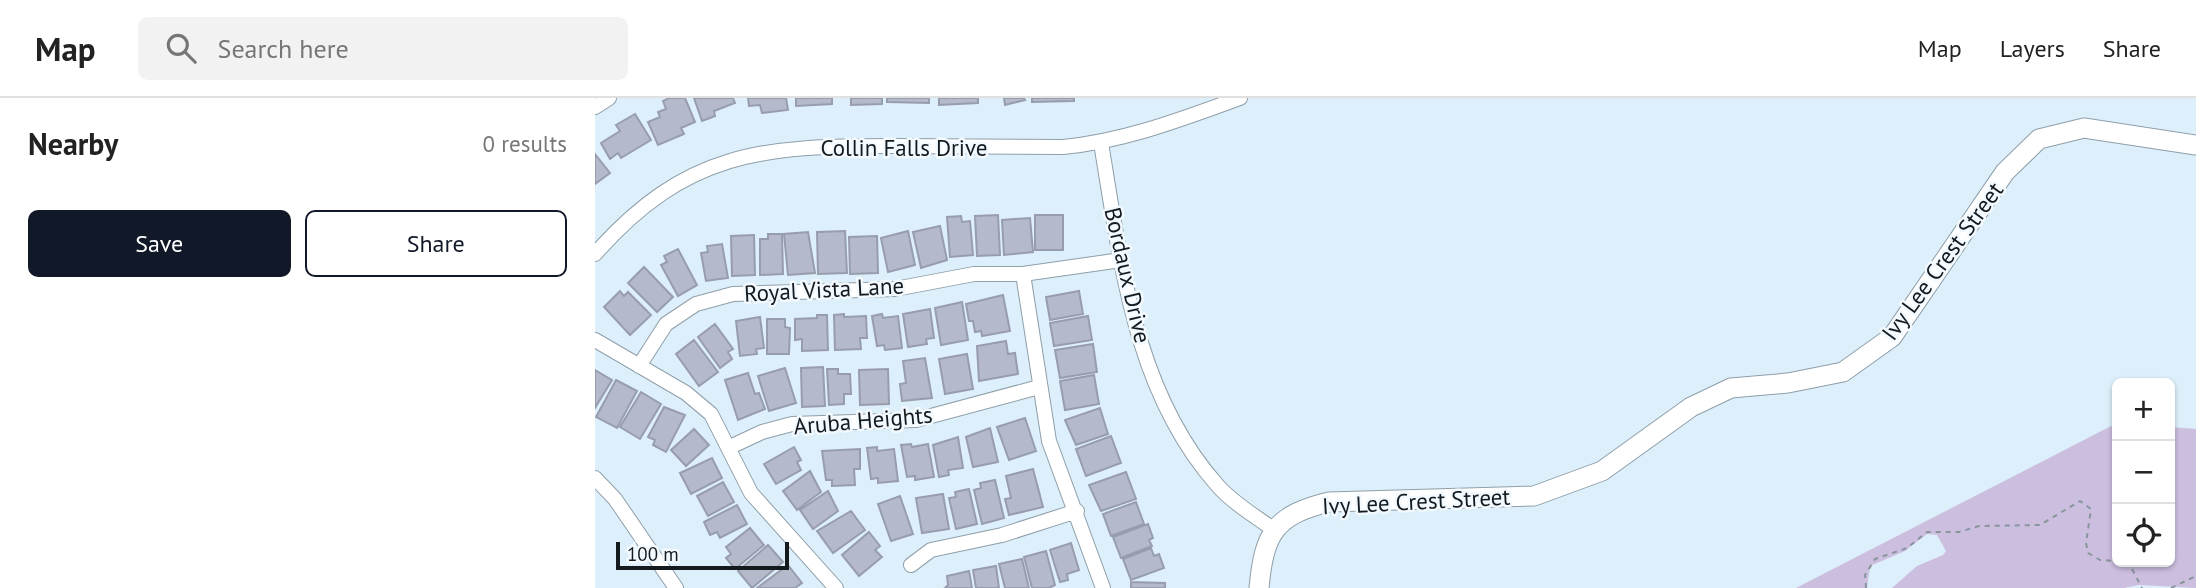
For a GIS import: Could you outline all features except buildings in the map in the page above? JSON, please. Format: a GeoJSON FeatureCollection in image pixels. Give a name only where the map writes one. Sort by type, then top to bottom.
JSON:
{"type":"FeatureCollection","features":[{"type":"Feature","properties":{"kind":"street"},"geometry":{"type":"LineString","coordinates":[[595,107],[609,98]]}},
{"type":"Feature","properties":{"kind":"street","name":"Collin Falls Drive"},"geometry":{"type":"LineString","coordinates":[[595,254],[624,222],[665,190],[711,167],[753,153],[816,146],[1063,147],[1101,143],[1168,124],[1240,98]]}},
{"type":"Feature","properties":{"kind":"street","name":"Ivy Lee Crest Street"},"geometry":{"type":"LineString","coordinates":[[1273,529],[1300,509],[1329,502],[1534,496],[1602,471],[1691,407],[1731,388],[1789,383],[1843,372],[1892,338],[2005,172],[2039,139],[2084,128],[2196,145]]}},
{"type":"Feature","properties":{"kind":"street","name":"Bordaux Drive"},"geometry":{"type":"LineString","coordinates":[[1101,143],[1129,304],[1155,383],[1182,440],[1219,488],[1273,529]]}},
{"type":"Feature","properties":{"kind":"street","name":"Royal Vista Lane"},"geometry":{"type":"LineString","coordinates":[[639,366],[666,324],[697,304],[733,294],[895,289],[974,274],[1023,274],[1121,260]]}},
{"type":"Feature","properties":{"kind":"street"},"geometry":{"type":"LineString","coordinates":[[1023,274],[1049,441],[1077,511],[1103,588]]}},
{"type":"Feature","properties":{"kind":"street"},"geometry":{"type":"LineString","coordinates":[[595,340],[686,393],[711,414],[730,446],[751,493],[836,588]]}},
{"type":"Feature","properties":{"kind":"street","name":"Aruba Heights"},"geometry":{"type":"LineString","coordinates":[[730,446],[762,432],[792,424],[916,420],[1039,387]]}},
{"type":"Feature","properties":{"kind":"street"},"geometry":{"type":"LineString","coordinates":[[595,478],[615,499],[676,588]]}},
{"type":"Feature","properties":{"kind":"street"},"geometry":{"type":"LineString","coordinates":[[911,565],[931,550],[1002,535],[1077,511]]}},
{"type":"Feature","properties":{"kind":"street"},"geometry":{"type":"LineString","coordinates":[[1259,588],[1261,570],[1273,529]]}},
{"type":"Feature","properties":{"kind":"path"},"geometry":{"type":"LineString","coordinates":[[1865,588],[1865,575],[1875,559],[1907,548],[1927,532],[1959,532],[1979,526],[2029,528],[2040,525],[2080,501],[2091,509],[2086,543],[2088,553],[2100,560],[2112,561]]}},
{"type":"Feature","properties":{"kind":"path"},"geometry":{"type":"LineString","coordinates":[[2130,567],[2141,588]]}},
{"type":"Feature","properties":{"kind":"path"},"geometry":{"type":"LineString","coordinates":[[2171,588],[2196,576]]}},
{"type":"Feature","properties":{"kind":"shaded area"},"geometry":{"type":"Polygon","coordinates":[[[2112,426],[2112,567],[2175,567],[2175,427],[2196,429],[2196,588],[2139,585],[2124,588],[1892,588],[1917,566],[1943,555],[1946,551],[1937,535],[1927,534],[1905,551],[1870,566],[1867,588],[1796,588],[2112,426]]]}}]}
